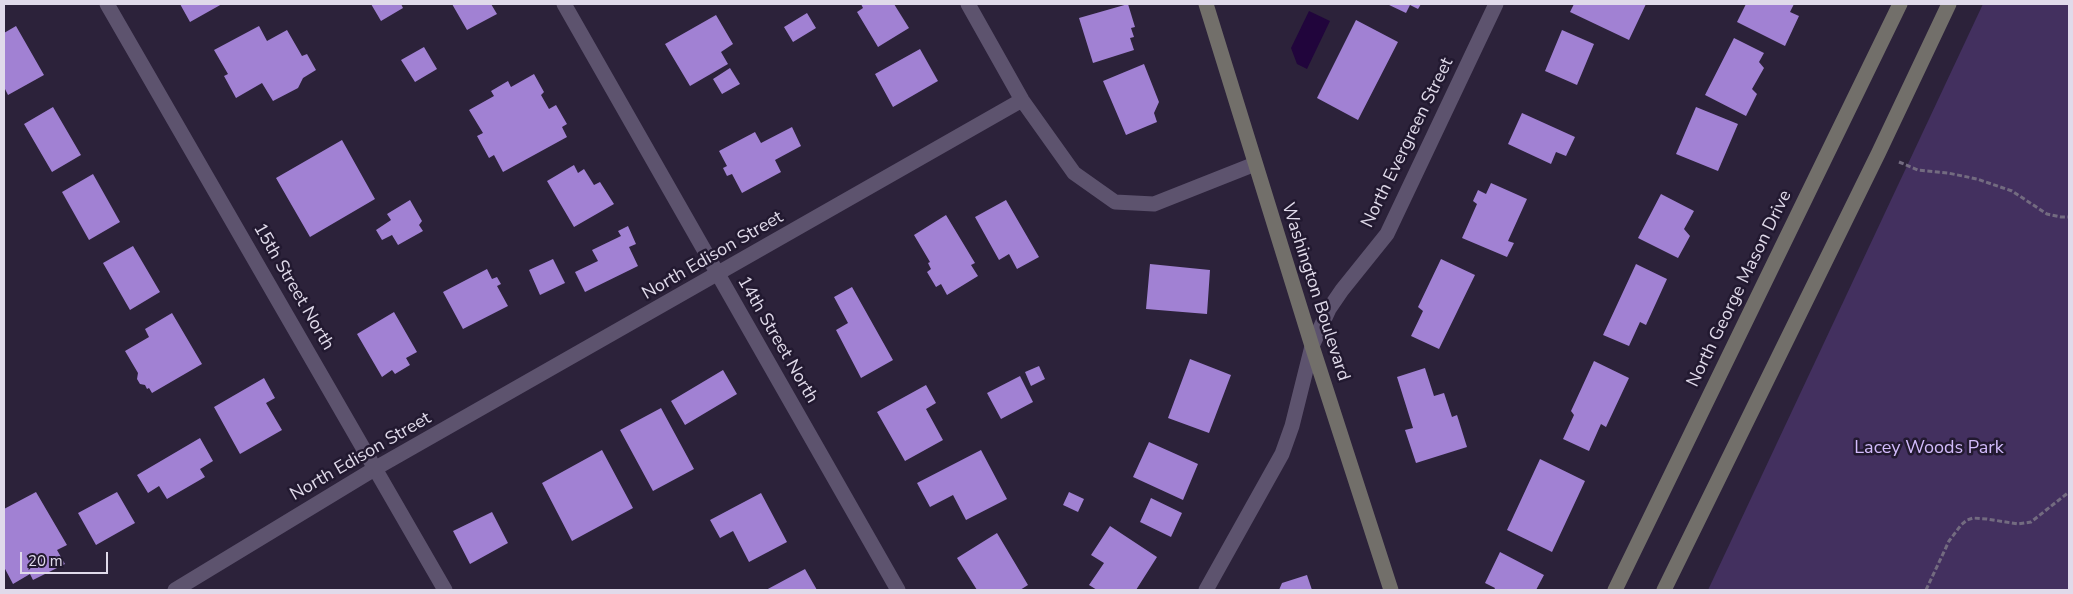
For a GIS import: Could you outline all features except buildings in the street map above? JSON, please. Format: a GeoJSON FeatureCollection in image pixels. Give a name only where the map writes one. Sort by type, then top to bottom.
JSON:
{"type":"FeatureCollection","features":[{"type":"Feature","properties":{"kind":"main road","name":"Washington Boulevard"},"geometry":{"type":"LineString","coordinates":[[1206,4],[1312,346],[1391,590]]}},
{"type":"Feature","properties":{"kind":"main road","name":"North George Mason Drive"},"geometry":{"type":"LineString","coordinates":[[1615,590],[1900,4]]}},
{"type":"Feature","properties":{"kind":"main road"},"geometry":{"type":"LineString","coordinates":[[1664,590],[1874,163],[1949,4]]}},
{"type":"Feature","properties":{"kind":"street","name":"15th Street North"},"geometry":{"type":"LineString","coordinates":[[107,4],[445,590]]}},
{"type":"Feature","properties":{"kind":"street","name":"14th Street North"},"geometry":{"type":"LineString","coordinates":[[564,4],[898,590]]}},
{"type":"Feature","properties":{"kind":"street"},"geometry":{"type":"LineString","coordinates":[[968,4],[1022,100],[1074,173],[1115,202],[1154,204],[1255,164]]}},
{"type":"Feature","properties":{"kind":"street","name":"North Evergreen Street"},"geometry":{"type":"LineString","coordinates":[[1206,590],[1282,454],[1292,426],[1312,346],[1329,309],[1387,234],[1496,4]]}},
{"type":"Feature","properties":{"kind":"street","name":"North Edison Street"},"geometry":{"type":"LineString","coordinates":[[175,590],[376,468],[1022,100]]}},
{"type":"Feature","properties":{"kind":"path"},"geometry":{"type":"LineString","coordinates":[[1906,165],[1918,170],[1948,173],[1976,179],[2012,191],[2046,214],[2069,217]]}},
{"type":"Feature","properties":{"kind":"path"},"geometry":{"type":"LineString","coordinates":[[1926,590],[1949,541],[1967,520],[1973,518],[1987,519],[2018,524],[2031,522],[2069,492]]}},
{"type":"Feature","properties":{"kind":"green space","name":"Lacey Woods Park"},"geometry":{"type":"Polygon","coordinates":[[[1983,4],[2069,4],[2069,590],[1708,590],[1983,4]]]}},
{"type":"Feature","properties":{"kind":"shaded area"},"geometry":{"type":"Polygon","coordinates":[[[1309,11],[1330,21],[1307,69],[1297,64],[1291,48],[1309,11]]]}}]}
